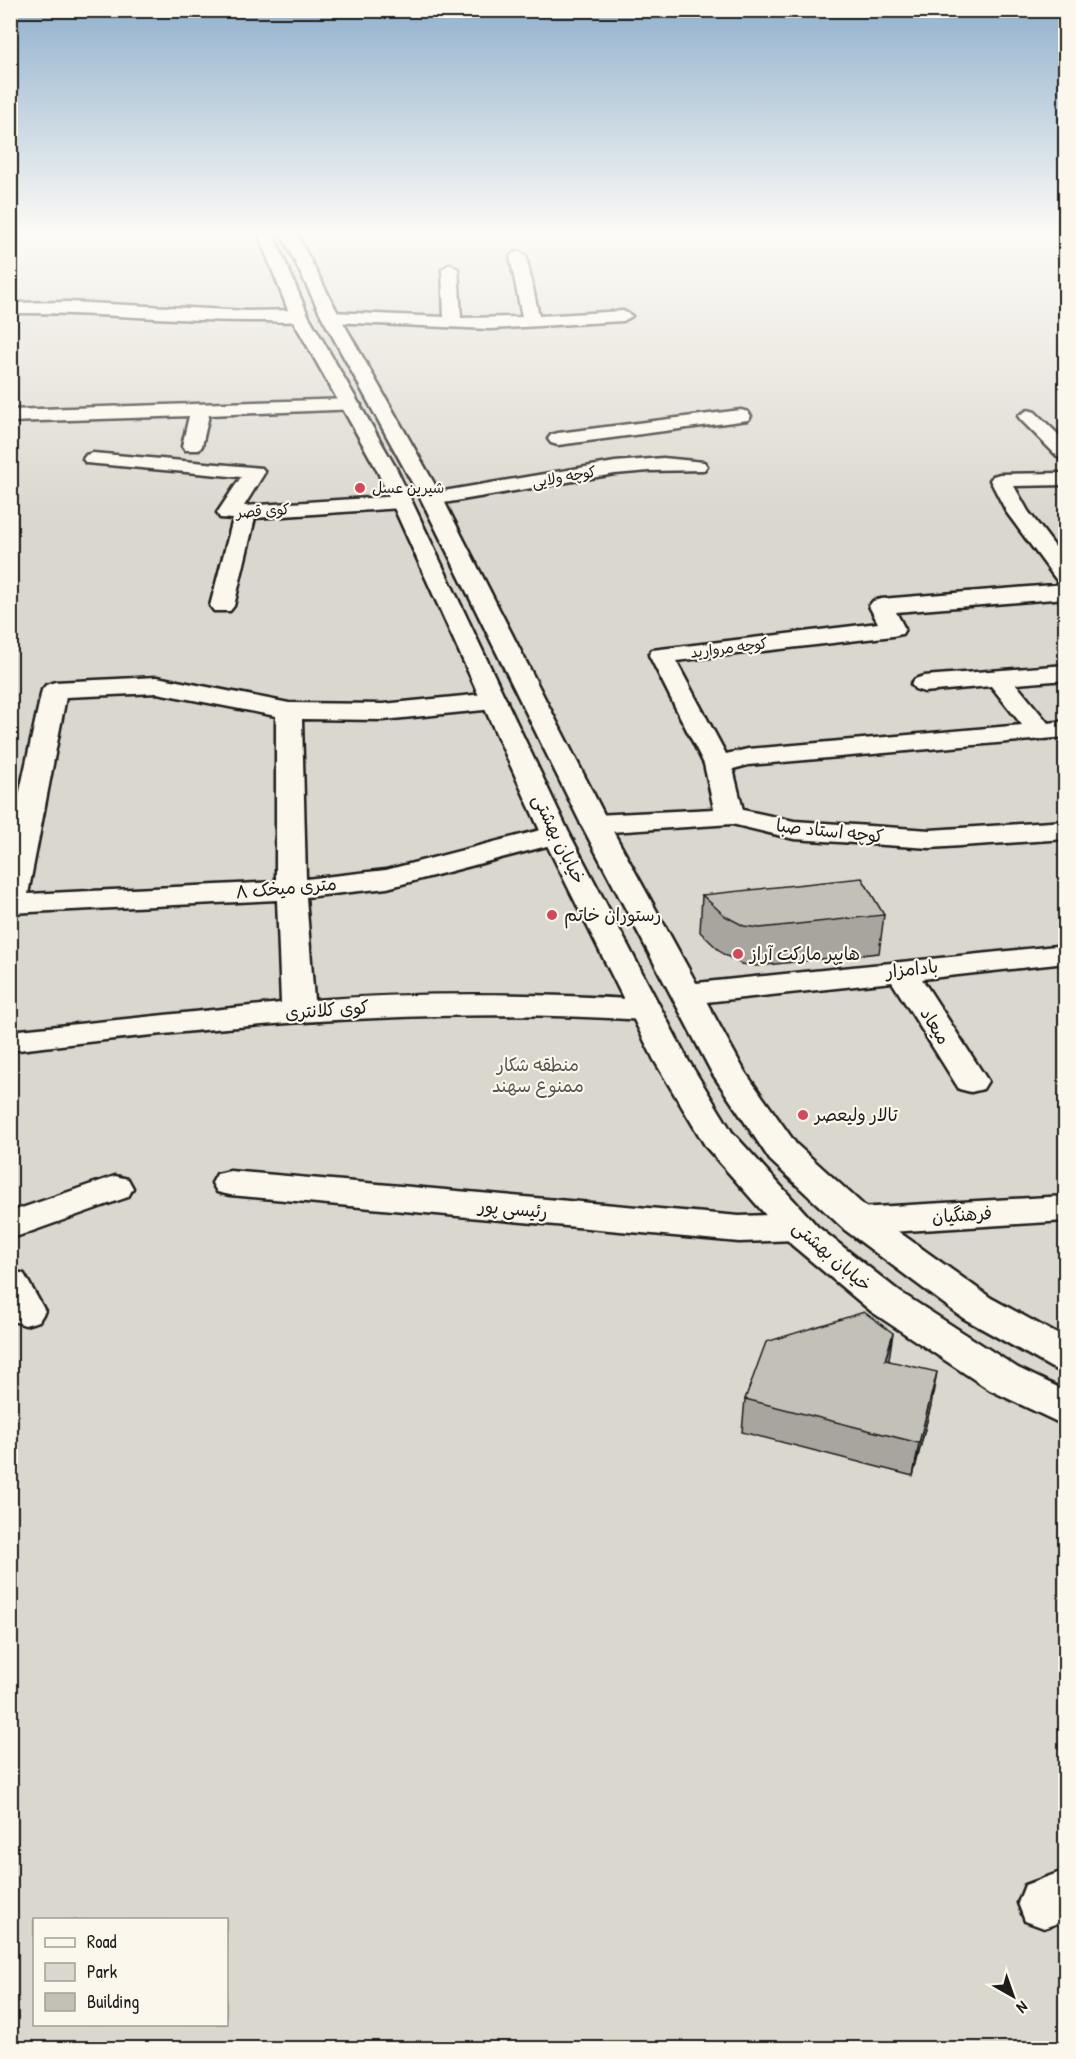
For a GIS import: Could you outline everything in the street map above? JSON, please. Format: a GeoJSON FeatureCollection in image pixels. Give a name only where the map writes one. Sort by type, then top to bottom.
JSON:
{"type":"FeatureCollection","features":[{"type":"Feature","properties":{"kind":"street","name":"خیابان بهشتی"},"geometry":{"type":"LineString","coordinates":[[306,327],[351,405],[401,502],[556,835],[671,1060],[719,1139],[797,1227],[886,1302],[1004,1379],[1065,1410]]}},
{"type":"Feature","properties":{"kind":"street"},"geometry":{"type":"LineString","coordinates":[[337,327],[432,499],[595,824],[729,1072],[783,1152],[858,1221],[977,1308],[1065,1358]]}},
{"type":"Feature","properties":{"kind":"street"},"geometry":{"type":"LineString","coordinates":[[10,416],[200,412],[351,405]]}},
{"type":"Feature","properties":{"kind":"street"},"geometry":{"type":"LineString","coordinates":[[192,446],[200,412]]}},
{"type":"Feature","properties":{"kind":"street"},"geometry":{"type":"LineString","coordinates":[[558,439],[741,416]]}},
{"type":"Feature","properties":{"kind":"street"},"geometry":{"type":"LineString","coordinates":[[1028,416],[1065,454]]}},
{"type":"Feature","properties":{"kind":"street"},"geometry":{"type":"LineString","coordinates":[[619,431],[644,464]]}},
{"type":"Feature","properties":{"kind":"street","name":"کوی قصر"},"geometry":{"type":"LineString","coordinates":[[93,459],[255,472],[228,513],[401,502]]}},
{"type":"Feature","properties":{"kind":"street","name":"کوچه ولایی"},"geometry":{"type":"LineString","coordinates":[[432,499],[487,493],[563,476],[644,464],[697,466]]}},
{"type":"Feature","properties":{"kind":"street"},"geometry":{"type":"LineString","coordinates":[[1065,479],[1000,480],[1018,513],[1065,580]]}},
{"type":"Feature","properties":{"kind":"street"},"geometry":{"type":"LineString","coordinates":[[222,606],[246,512]]}},
{"type":"Feature","properties":{"kind":"street","name":"کوچه مروارید"},"geometry":{"type":"LineString","coordinates":[[718,764],[662,655],[893,629],[881,606],[1065,580]]}},
{"type":"Feature","properties":{"kind":"street"},"geometry":{"type":"LineString","coordinates":[[924,684],[1065,672]]}},
{"type":"Feature","properties":{"kind":"street"},"geometry":{"type":"LineString","coordinates":[[998,678],[1053,730]]}},
{"type":"Feature","properties":{"kind":"street"},"geometry":{"type":"LineString","coordinates":[[11,904],[55,690],[157,685],[289,711],[383,712],[494,701]]}},
{"type":"Feature","properties":{"kind":"street"},"geometry":{"type":"LineString","coordinates":[[289,711],[291,890],[298,1012]]}},
{"type":"Feature","properties":{"kind":"street"},"geometry":{"type":"LineString","coordinates":[[732,816],[718,764],[748,757],[1053,730]]}},
{"type":"Feature","properties":{"kind":"street","name":"کوچه استاد صبا"},"geometry":{"type":"LineString","coordinates":[[595,824],[732,816],[794,830],[875,837],[930,838],[1065,830]]}},
{"type":"Feature","properties":{"kind":"street","name":"۸ متری میخک"},"geometry":{"type":"LineString","coordinates":[[11,904],[291,890],[387,879],[556,835]]}},
{"type":"Feature","properties":{"kind":"street","name":"بادامزار"},"geometry":{"type":"LineString","coordinates":[[687,994],[1065,954]]}},
{"type":"Feature","properties":{"kind":"street"},"geometry":{"type":"LineString","coordinates":[[642,1004],[634,974],[644,968],[658,967],[687,994]]}},
{"type":"Feature","properties":{"kind":"street","name":"میعاد"},"geometry":{"type":"LineString","coordinates":[[900,970],[971,1081]]}},
{"type":"Feature","properties":{"kind":"street","name":"کوی کلانتری"},"geometry":{"type":"LineString","coordinates":[[10,1041],[359,1007],[489,1004],[642,1004],[663,1026],[682,1028],[693,1023],[687,994]]}},
{"type":"Feature","properties":{"kind":"street","name":"رئیسی پور"},"geometry":{"type":"LineString","coordinates":[[230,1183],[739,1229],[797,1227]]}},
{"type":"Feature","properties":{"kind":"street"},"geometry":{"type":"LineString","coordinates":[[10,1226],[115,1188]]}},
{"type":"Feature","properties":{"kind":"street","name":"فرهنگیان"},"geometry":{"type":"LineString","coordinates":[[858,1221],[1065,1208]]}},
{"type":"Feature","properties":{"kind":"green space","name":"منطقه شکار ممنوع سهند"},"geometry":{"type":"Polygon","coordinates":[[[11,327],[1065,327],[1065,2048],[11,2048],[11,327]]]}},
{"type":"Feature","properties":{"kind":"building"},"geometry":{"type":"Polygon","coordinates":[[[862,878],[884,915],[760,928],[744,926],[725,916],[702,895],[862,878]]]}},
{"type":"Feature","properties":{"kind":"building"},"geometry":{"type":"Polygon","coordinates":[[[864,1312],[893,1333],[885,1360],[937,1372],[919,1443],[745,1399],[766,1342],[864,1312]]]}},
{"type":"Feature","properties":{"kind":"place","name":"شیرین عسل"},"geometry":{"type":"Point","coordinates":[360,488]}},
{"type":"Feature","properties":{"kind":"place","name":"رستوران خاتم"},"geometry":{"type":"Point","coordinates":[552,915]}},
{"type":"Feature","properties":{"kind":"place","name":"هایپر مارکت آراز"},"geometry":{"type":"Point","coordinates":[738,954]}},
{"type":"Feature","properties":{"kind":"place","name":"تالار ولیعصر"},"geometry":{"type":"Point","coordinates":[803,1115]}}]}
